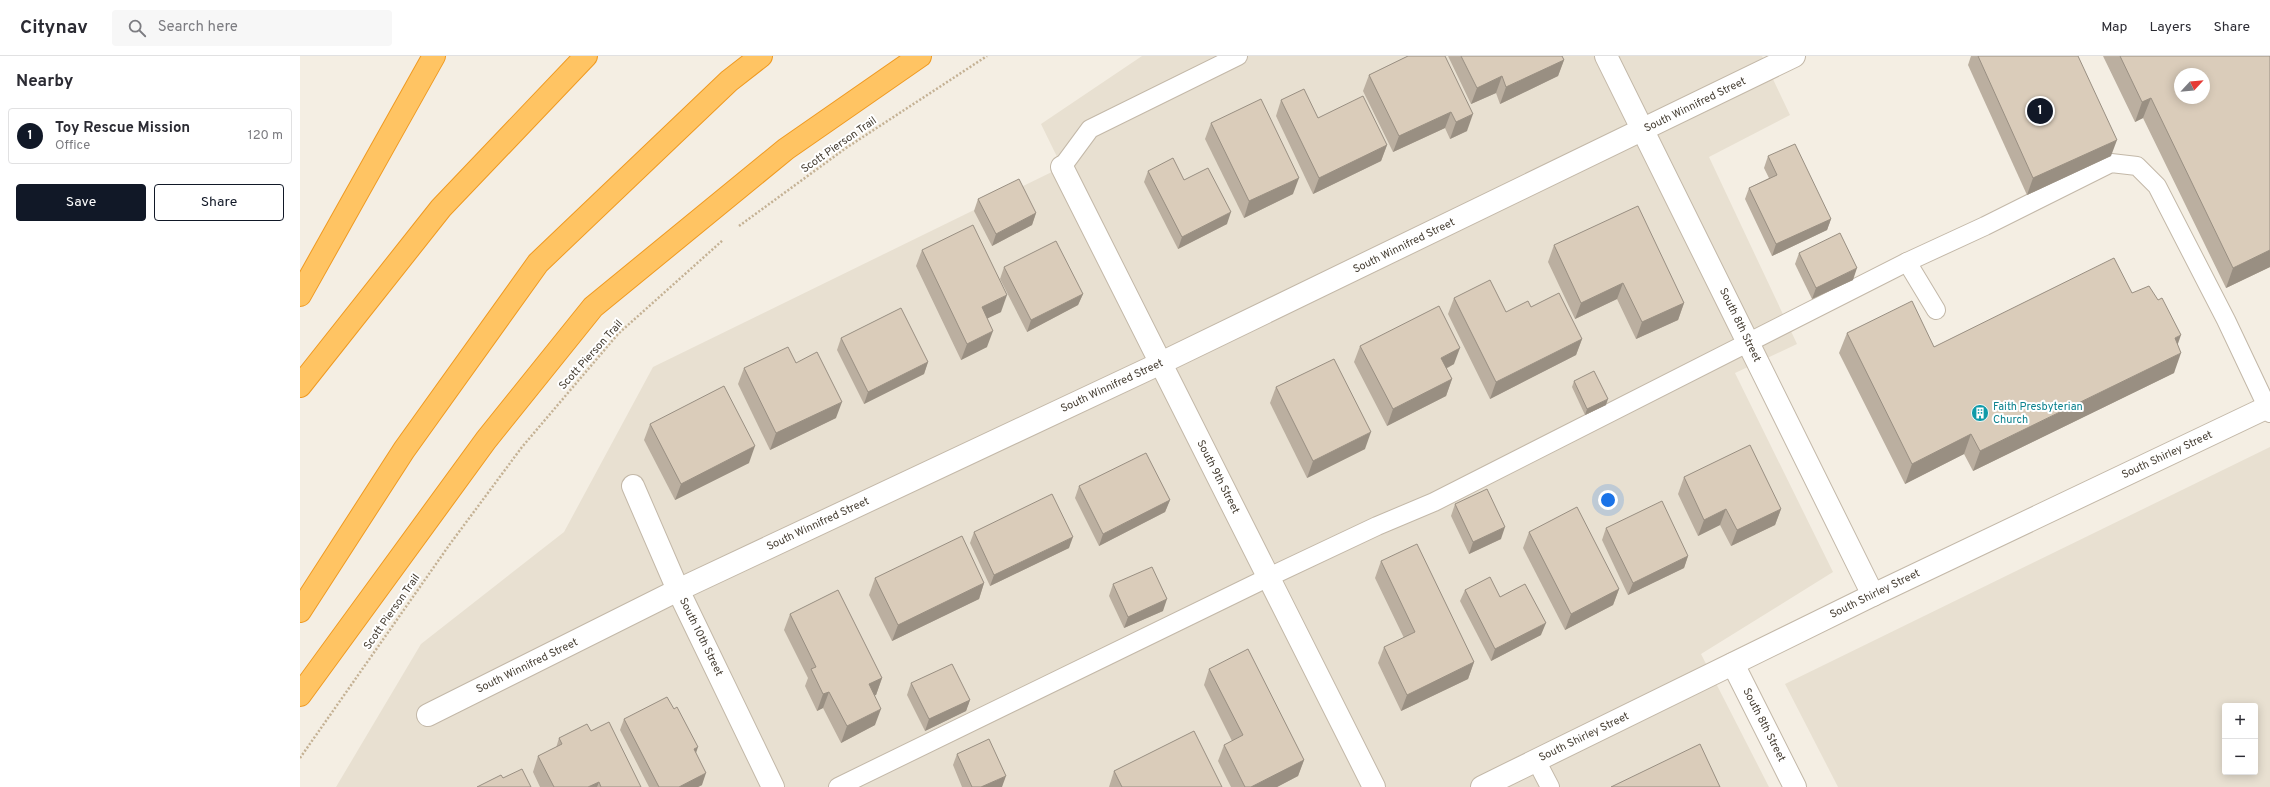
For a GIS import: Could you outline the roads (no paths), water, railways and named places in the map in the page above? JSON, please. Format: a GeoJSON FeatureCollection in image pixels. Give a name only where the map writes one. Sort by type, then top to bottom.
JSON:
{"type":"FeatureCollection","features":[{"type":"Feature","properties":{"kind":"highway"},"geometry":{"type":"LineString","coordinates":[[300,295],[434,56]]}},
{"type":"Feature","properties":{"kind":"highway"},"geometry":{"type":"LineString","coordinates":[[300,386],[441,208],[586,56]]}},
{"type":"Feature","properties":{"kind":"highway"},"geometry":{"type":"LineString","coordinates":[[300,611],[404,450],[538,263],[729,81],[761,56]]}},
{"type":"Feature","properties":{"kind":"highway"},"geometry":{"type":"LineString","coordinates":[[300,695],[486,440],[593,307],[786,149],[920,56]]}},
{"type":"Feature","properties":{"kind":"street","name":"South 8th Street"},"geometry":{"type":"LineString","coordinates":[[1606,56],[1644,130],[1873,595]]}},
{"type":"Feature","properties":{"kind":"street","name":"South Winnifred Street"},"geometry":{"type":"LineString","coordinates":[[428,715],[678,590],[1161,363],[1794,56]]}},
{"type":"Feature","properties":{"kind":"street","name":"South 9th Street"},"geometry":{"type":"LineString","coordinates":[[1062,167],[1374,787]]}},
{"type":"Feature","properties":{"kind":"street","name":"South Shirley Street"},"geometry":{"type":"LineString","coordinates":[[1482,787],[1873,595],[2269,409]]}},
{"type":"Feature","properties":{"kind":"street","name":"South 10th Street"},"geometry":{"type":"LineString","coordinates":[[633,486],[678,590],[773,787]]}},
{"type":"Feature","properties":{"kind":"street","name":"South 8th Street"},"geometry":{"type":"LineString","coordinates":[[1733,664],[1795,787]]}},
{"type":"Feature","properties":{"kind":"lane"},"geometry":{"type":"LineString","coordinates":[[1062,167],[1090,129],[1238,56]]}},
{"type":"Feature","properties":{"kind":"lane"},"geometry":{"type":"LineString","coordinates":[[838,787],[1269,577],[1377,526],[1434,502],[1749,344],[1908,262],[1985,226],[2111,163],[2137,166],[2157,186],[2226,320],[2269,409]]}},
{"type":"Feature","properties":{"kind":"lane"},"geometry":{"type":"LineString","coordinates":[[1908,262],[1936,310]]}},
{"type":"Feature","properties":{"kind":"lane"},"geometry":{"type":"LineString","coordinates":[[1536,760],[1550,787]]}},
{"type":"Feature","properties":{"kind":"place","name":"Toy Rescue Mission"},"geometry":{"type":"Point","coordinates":[2040,111]}},
{"type":"Feature","properties":{"kind":"place","name":"Faith Presbyterian Church"},"geometry":{"type":"Point","coordinates":[1980,413]}}]}
